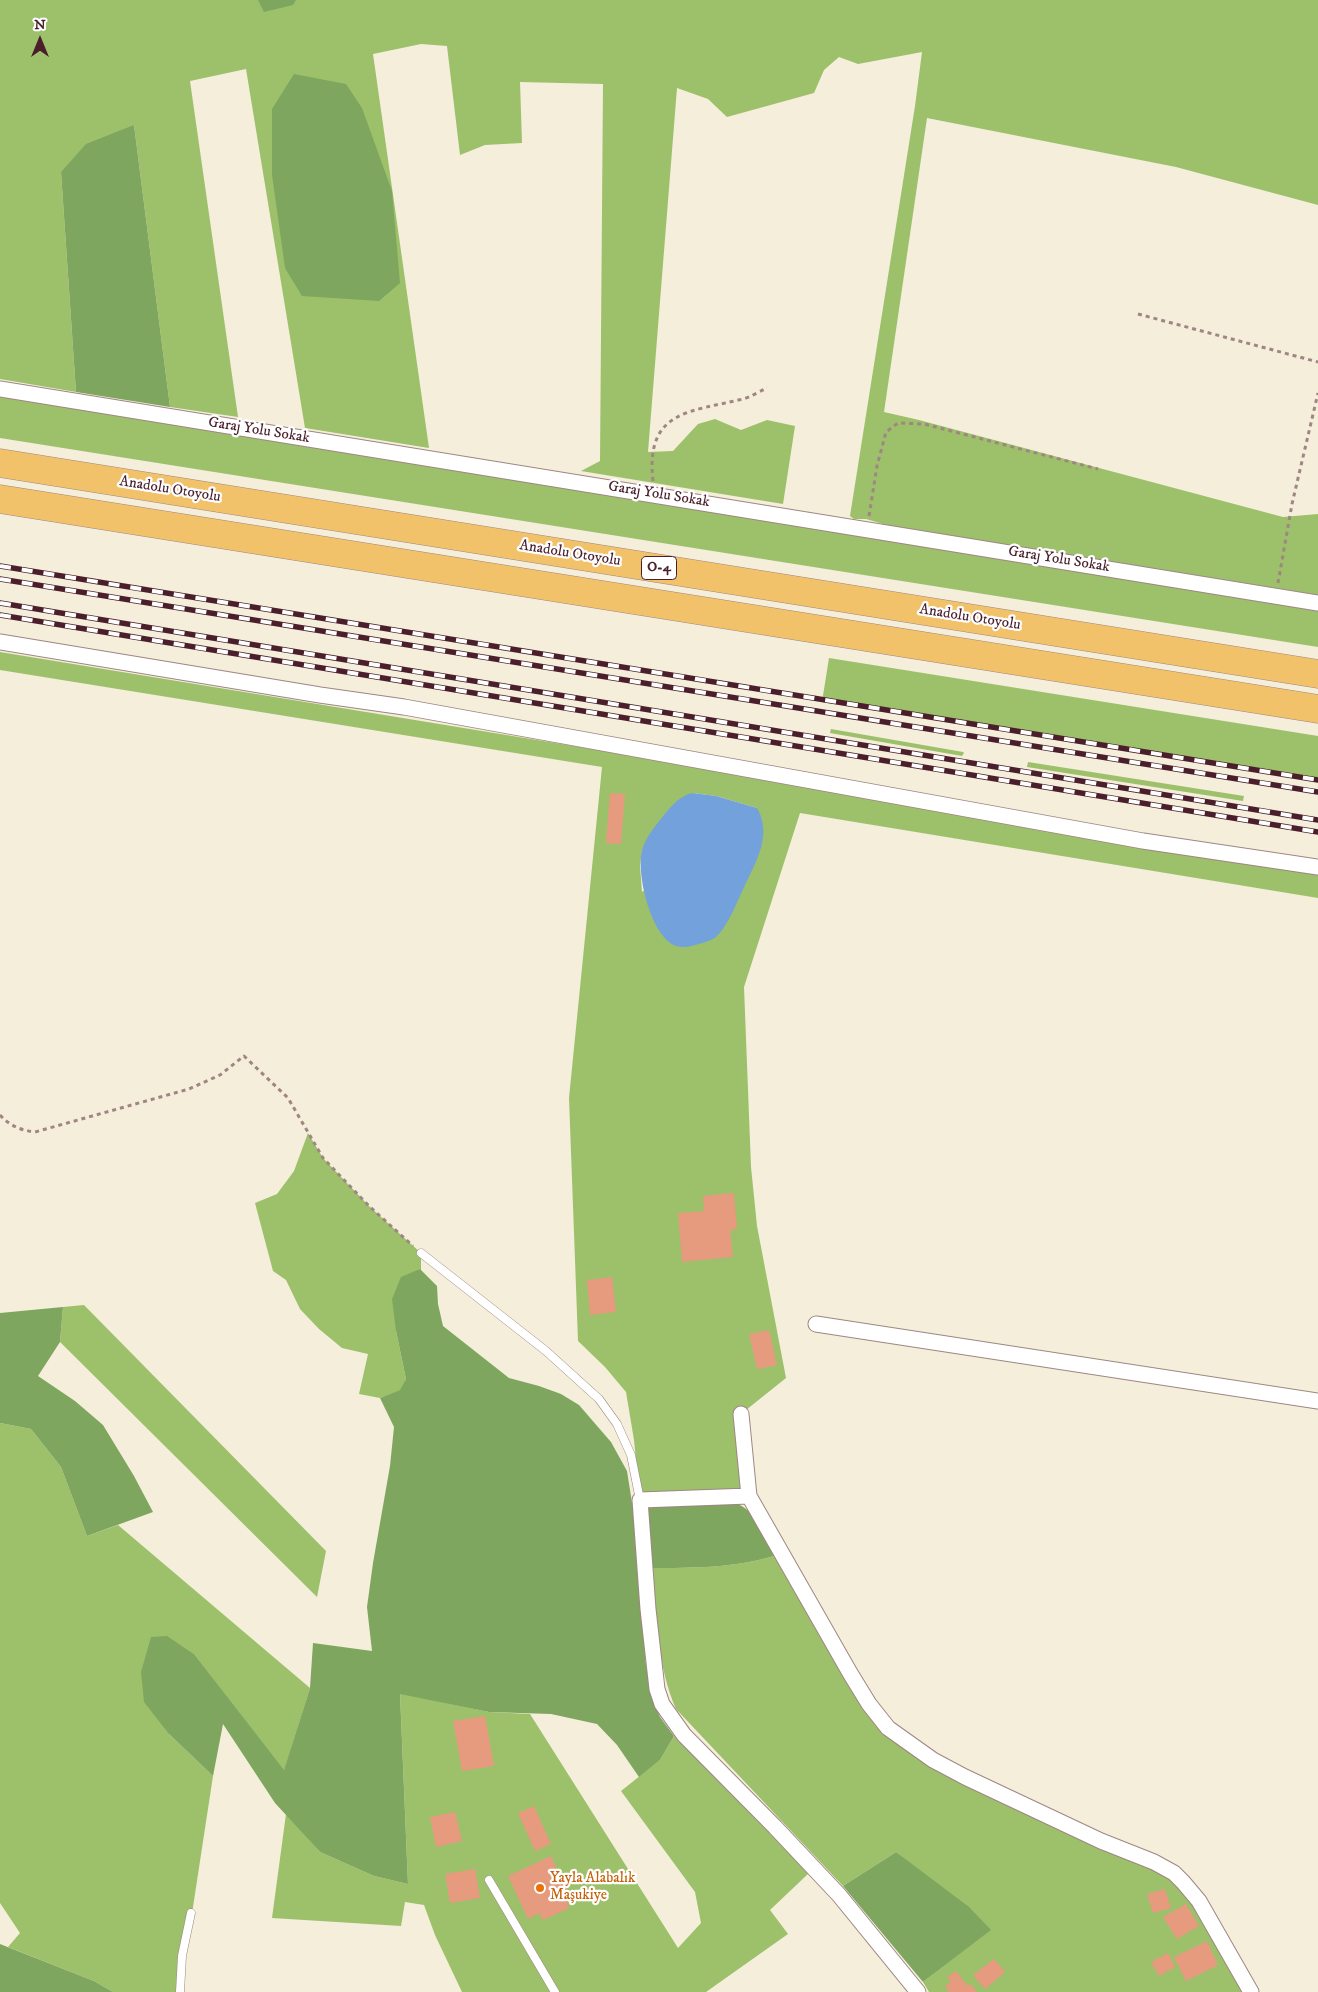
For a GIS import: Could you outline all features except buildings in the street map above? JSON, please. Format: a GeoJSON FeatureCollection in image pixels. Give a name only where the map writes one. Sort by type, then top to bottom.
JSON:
{"type":"FeatureCollection","features":[{"type":"Feature","properties":{"kind":"highway","name":"Anadolu Otoyolu"},"geometry":{"type":"LineString","coordinates":[[0,463],[1318,674]]}},
{"type":"Feature","properties":{"kind":"highway","name":"O-4"},"geometry":{"type":"LineString","coordinates":[[0,499],[1318,709]]}},
{"type":"Feature","properties":{"kind":"street","name":"Garaj Yolu Sokak"},"geometry":{"type":"LineString","coordinates":[[0,389],[1318,603]]}},
{"type":"Feature","properties":{"kind":"street"},"geometry":{"type":"LineString","coordinates":[[0,642],[404,707],[1143,840],[1318,867]]}},
{"type":"Feature","properties":{"kind":"street"},"geometry":{"type":"LineString","coordinates":[[816,1324],[1318,1401]]}},
{"type":"Feature","properties":{"kind":"street"},"geometry":{"type":"LineString","coordinates":[[741,1414],[749,1496],[850,1674],[869,1704],[888,1728],[933,1760],[1101,1841],[1154,1862],[1174,1874],[1191,1889],[1200,1902],[1250,1992]]}},
{"type":"Feature","properties":{"kind":"street"},"geometry":{"type":"LineString","coordinates":[[749,1496],[640,1500],[648,1609],[658,1689],[662,1704],[684,1735],[839,1895],[918,1992]]}},
{"type":"Feature","properties":{"kind":"lane"},"geometry":{"type":"LineString","coordinates":[[421,1253],[546,1351],[599,1399],[617,1424],[631,1455],[640,1500]]}},
{"type":"Feature","properties":{"kind":"lane"},"geometry":{"type":"LineString","coordinates":[[489,1880],[555,1992]]}},
{"type":"Feature","properties":{"kind":"lane"},"geometry":{"type":"LineString","coordinates":[[180,1992],[182,1956],[191,1913]]}},
{"type":"Feature","properties":{"kind":"path"},"geometry":{"type":"LineString","coordinates":[[1138,314],[1318,362]]}},
{"type":"Feature","properties":{"kind":"path"},"geometry":{"type":"LineString","coordinates":[[654,494],[652,472],[654,447],[660,430],[678,416],[703,407],[746,398],[767,388]]}},
{"type":"Feature","properties":{"kind":"path"},"geometry":{"type":"LineString","coordinates":[[1276,596],[1292,504],[1318,393]]}},
{"type":"Feature","properties":{"kind":"path"},"geometry":{"type":"LineString","coordinates":[[868,529],[869,510],[886,432],[898,423],[924,424],[1098,469]]}},
{"type":"Feature","properties":{"kind":"path"},"geometry":{"type":"LineString","coordinates":[[0,1115],[6,1122],[20,1130],[34,1132],[189,1089],[220,1075],[244,1056],[288,1098],[323,1158],[369,1206],[421,1253]]}},
{"type":"Feature","properties":{"kind":"green space"},"geometry":{"type":"Polygon","coordinates":[[[0,0],[1318,0],[1318,205],[1176,167],[927,118],[884,412],[1283,517],[1318,514],[1318,595],[890,526],[866,519],[854,519],[850,516],[922,52],[858,64],[839,57],[824,70],[814,93],[727,117],[708,99],[677,88],[648,452],[673,451],[698,424],[715,419],[741,430],[767,420],[795,426],[783,504],[581,471],[600,461],[603,84],[520,82],[522,143],[485,145],[460,155],[447,46],[421,44],[373,54],[429,448],[305,428],[246,69],[190,81],[238,417],[170,407],[134,125],[61,172],[76,392],[0,379],[0,0]]]}},
{"type":"Feature","properties":{"kind":"green space"},"geometry":{"type":"Polygon","coordinates":[[[258,0],[296,0],[293,5],[264,12],[258,0]]]}},
{"type":"Feature","properties":{"kind":"green space"},"geometry":{"type":"Polygon","coordinates":[[[294,74],[346,84],[362,108],[392,191],[400,283],[379,301],[302,296],[285,268],[272,175],[272,109],[294,74]]]}},
{"type":"Feature","properties":{"kind":"green space"},"geometry":{"type":"Polygon","coordinates":[[[134,125],[170,407],[76,392],[61,172],[86,144],[134,125]]]}},
{"type":"Feature","properties":{"kind":"green space"},"geometry":{"type":"Polygon","coordinates":[[[0,396],[1318,607],[1318,647],[0,438],[0,396]]]}},
{"type":"Feature","properties":{"kind":"green space"},"geometry":{"type":"Polygon","coordinates":[[[0,652],[1318,868],[1318,898],[800,813],[744,987],[751,1167],[757,1226],[786,1378],[741,1414],[749,1496],[640,1500],[634,1440],[626,1392],[605,1367],[578,1341],[569,1098],[602,767],[0,670],[0,652]],[[693,793],[642,850],[640,866],[642,892],[757,808],[716,796],[693,793]]]}},
{"type":"Feature","properties":{"kind":"green space"},"geometry":{"type":"Polygon","coordinates":[[[829,658],[1318,736],[1318,782],[822,702],[829,658]]]}},
{"type":"Feature","properties":{"kind":"green space"},"geometry":{"type":"Polygon","coordinates":[[[831,729],[964,753],[962,756],[830,733],[831,729]]]}},
{"type":"Feature","properties":{"kind":"green space"},"geometry":{"type":"Polygon","coordinates":[[[1028,762],[1244,796],[1243,801],[1027,767],[1028,762]]]}},
{"type":"Feature","properties":{"kind":"green space"},"geometry":{"type":"Polygon","coordinates":[[[308,1133],[323,1158],[369,1206],[421,1253],[421,1271],[419,1269],[396,1331],[406,1379],[401,1390],[380,1398],[359,1394],[368,1354],[342,1348],[319,1329],[300,1309],[286,1280],[273,1271],[255,1203],[277,1194],[294,1171],[308,1133]]]}},
{"type":"Feature","properties":{"kind":"green space"},"geometry":{"type":"Polygon","coordinates":[[[420,1269],[437,1286],[438,1304],[443,1326],[509,1378],[561,1394],[579,1405],[611,1442],[627,1471],[633,1509],[646,1666],[652,1698],[660,1717],[674,1736],[660,1760],[639,1777],[617,1745],[597,1724],[551,1714],[489,1712],[400,1694],[408,1884],[374,1876],[320,1852],[275,1803],[223,1724],[213,1776],[169,1734],[144,1702],[141,1672],[151,1637],[167,1636],[195,1655],[284,1770],[310,1688],[313,1643],[372,1651],[367,1607],[390,1466],[394,1427],[380,1398],[400,1390],[406,1379],[396,1331],[392,1299],[401,1277],[420,1269]]]}},
{"type":"Feature","properties":{"kind":"green space"},"geometry":{"type":"Polygon","coordinates":[[[84,1305],[326,1551],[317,1597],[60,1342],[63,1307],[84,1305]]]}},
{"type":"Feature","properties":{"kind":"green space"},"geometry":{"type":"Polygon","coordinates":[[[63,1307],[60,1342],[38,1376],[75,1401],[103,1425],[153,1512],[87,1536],[61,1467],[31,1429],[0,1423],[0,1313],[63,1307]]]}},
{"type":"Feature","properties":{"kind":"green space"},"geometry":{"type":"Polygon","coordinates":[[[0,1423],[31,1429],[61,1467],[87,1536],[118,1525],[310,1688],[284,1771],[195,1655],[169,1734],[213,1776],[180,1992],[113,1992],[94,1981],[8,1947],[20,1933],[0,1903],[0,1423]]]}},
{"type":"Feature","properties":{"kind":"green space"},"geometry":{"type":"Polygon","coordinates":[[[736,1503],[744,1507],[756,1519],[777,1555],[731,1565],[651,1568],[647,1507],[736,1503]]]}},
{"type":"Feature","properties":{"kind":"green space"},"geometry":{"type":"Polygon","coordinates":[[[777,1555],[881,1728],[1168,1877],[1191,1899],[1242,1992],[929,1992],[923,1982],[990,1930],[896,1852],[843,1886],[676,1709],[670,1693],[661,1658],[651,1568],[731,1565],[777,1555]]]}},
{"type":"Feature","properties":{"kind":"green space"},"geometry":{"type":"Polygon","coordinates":[[[400,1693],[489,1712],[530,1714],[678,1948],[701,1923],[695,1892],[621,1791],[660,1760],[674,1736],[809,1873],[770,1910],[788,1934],[706,1992],[462,1992],[435,1935],[424,1905],[405,1902],[401,1926],[272,1918],[286,1814],[320,1852],[374,1876],[408,1884],[400,1693]]]}},
{"type":"Feature","properties":{"kind":"green space"},"geometry":{"type":"Polygon","coordinates":[[[896,1852],[969,1907],[991,1930],[923,1982],[843,1886],[896,1852]]]}},
{"type":"Feature","properties":{"kind":"green space"},"geometry":{"type":"Polygon","coordinates":[[[0,1944],[94,1981],[113,1992],[0,1992],[0,1944]]]}},
{"type":"Feature","properties":{"kind":"water"},"geometry":{"type":"Polygon","coordinates":[[[693,793],[716,796],[757,808],[763,827],[763,837],[758,856],[733,912],[721,931],[709,941],[681,947],[667,940],[659,931],[647,904],[641,874],[641,861],[644,845],[657,823],[677,801],[693,793]]]}},
{"type":"Feature","properties":{"kind":"railway"},"geometry":{"type":"LineString","coordinates":[[0,566],[1318,780]]}},
{"type":"Feature","properties":{"kind":"railway"},"geometry":{"type":"LineString","coordinates":[[0,579],[1318,792]]}},
{"type":"Feature","properties":{"kind":"railway"},"geometry":{"type":"LineString","coordinates":[[0,603],[1318,820]]}},
{"type":"Feature","properties":{"kind":"railway"},"geometry":{"type":"LineString","coordinates":[[0,615],[1318,832]]}},
{"type":"Feature","properties":{"kind":"place","name":"Yayla Alabalık Maşukiye"},"geometry":{"type":"Point","coordinates":[540,1888]}}]}
